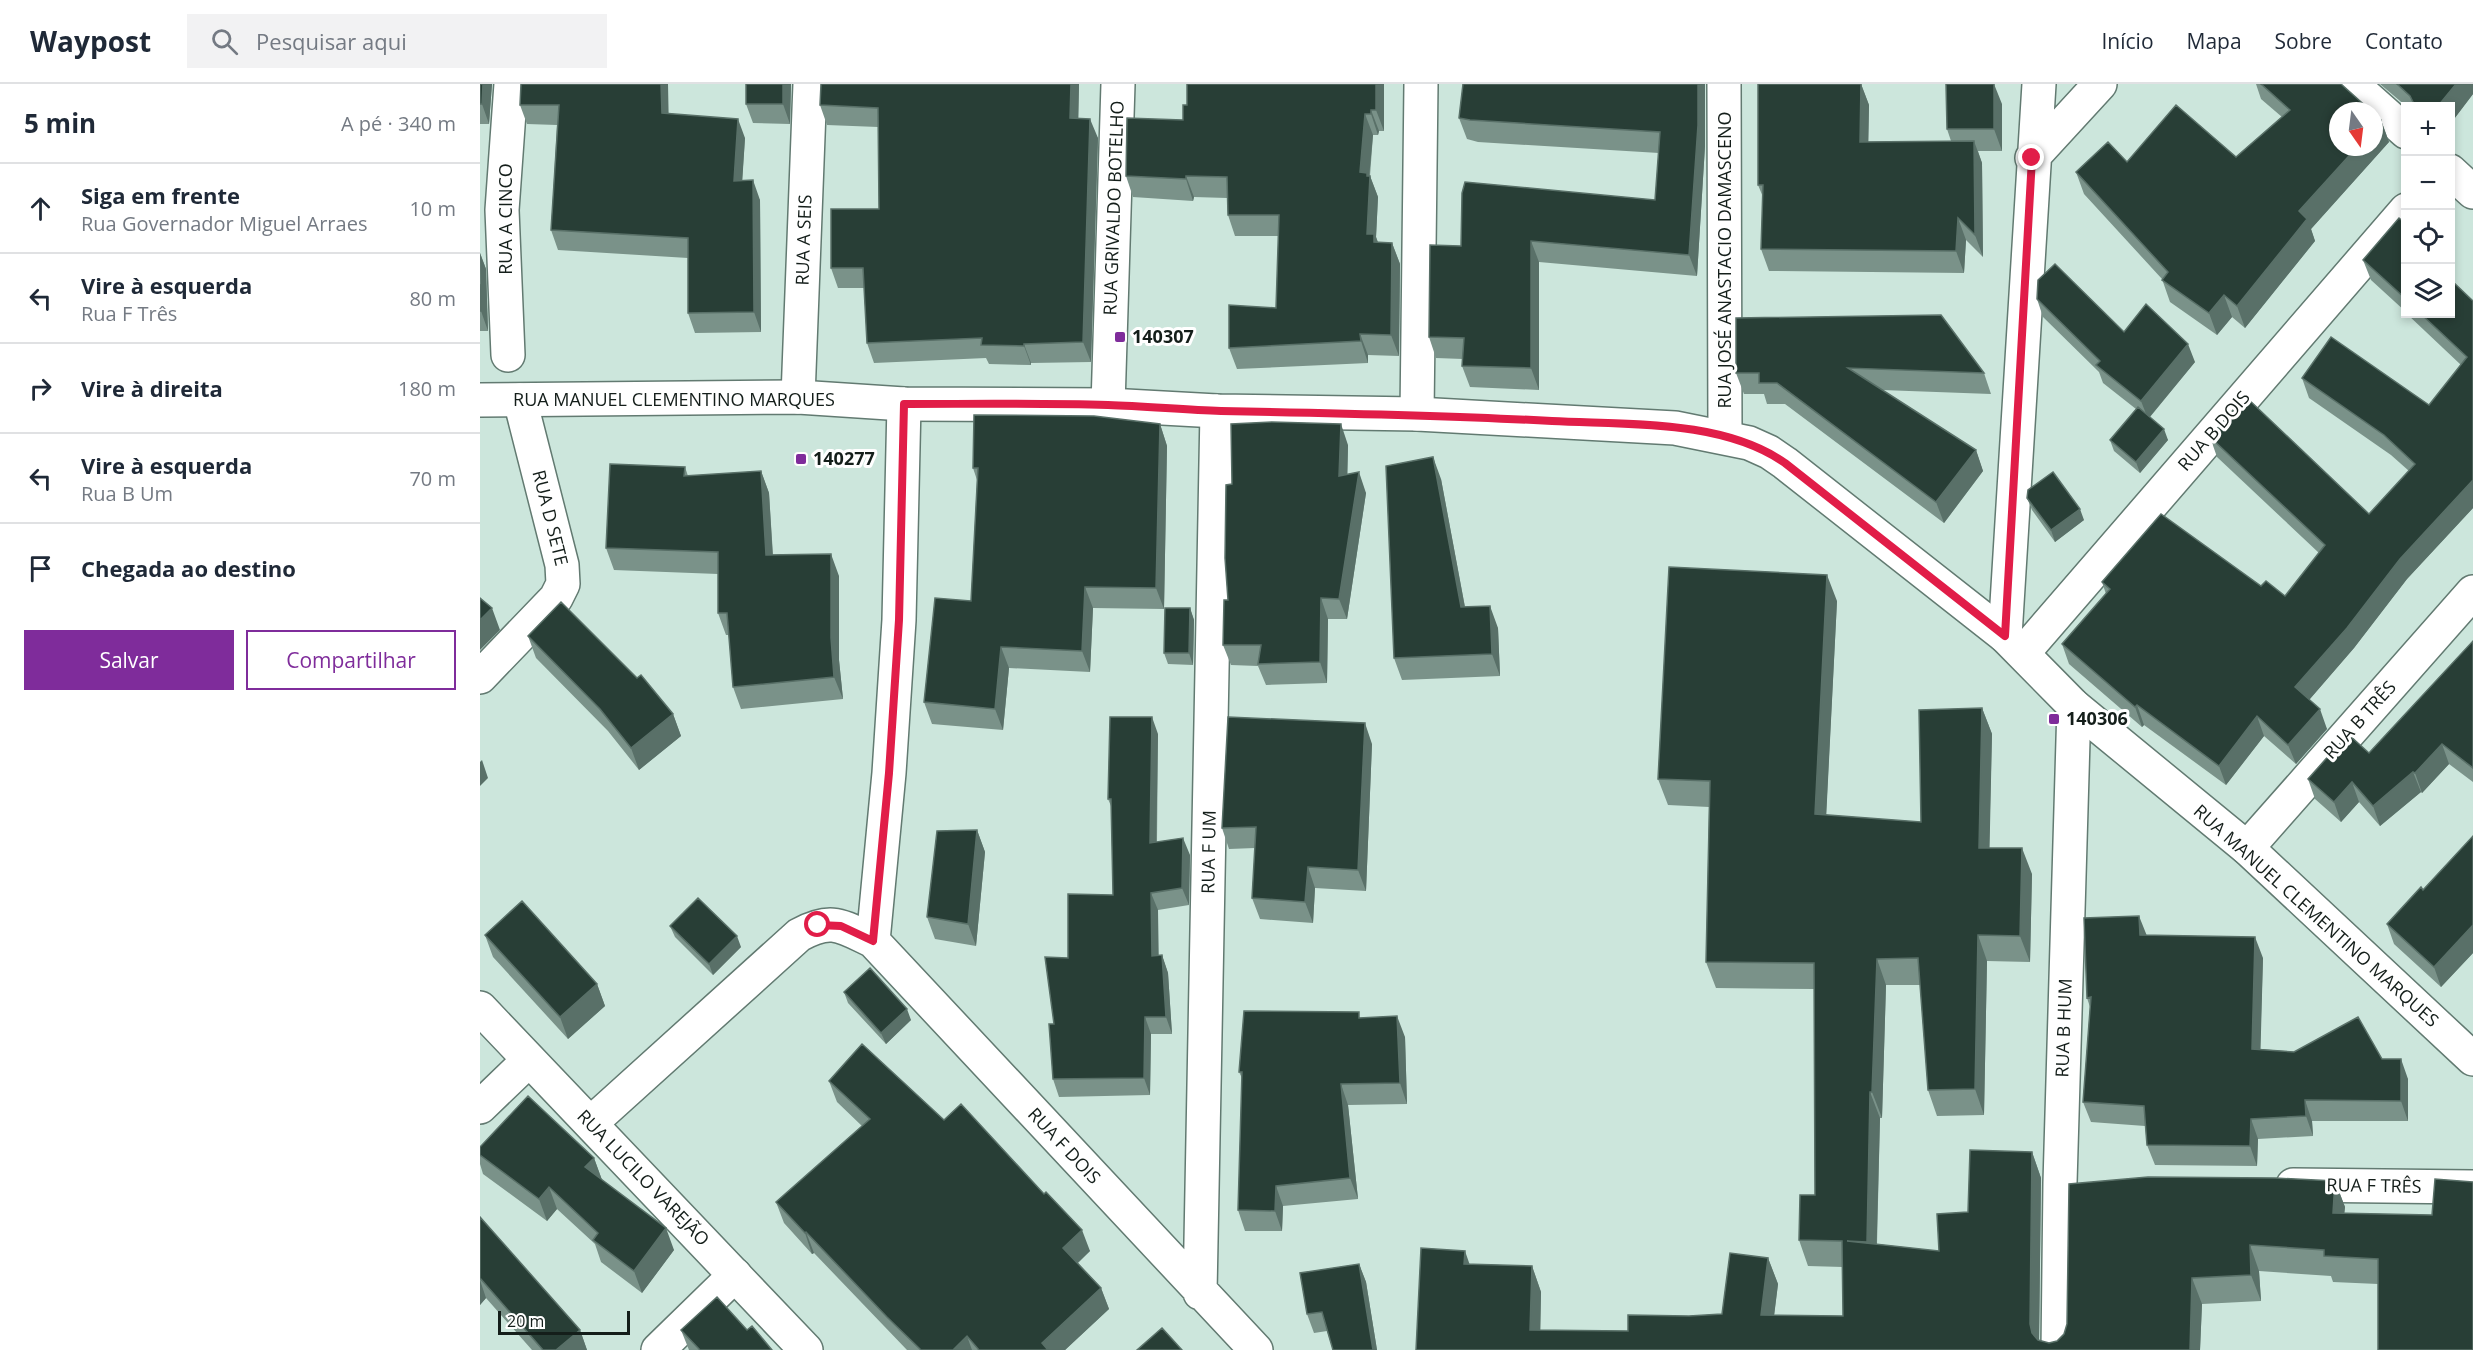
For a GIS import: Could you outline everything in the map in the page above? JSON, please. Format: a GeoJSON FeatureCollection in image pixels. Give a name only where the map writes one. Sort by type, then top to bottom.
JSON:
{"type":"FeatureCollection","features":[{"type":"Feature","properties":{"kind":"street","name":"RUA A CINCO"},"geometry":{"type":"LineString","coordinates":[[508,355],[491,210],[511,84]]}},
{"type":"Feature","properties":{"kind":"street","name":"RUA A SEIS"},"geometry":{"type":"LineString","coordinates":[[798,397],[810,84]]}},
{"type":"Feature","properties":{"kind":"street","name":"RUA GRIVALDO BOTELHO"},"geometry":{"type":"LineString","coordinates":[[1108,405],[1118,84]]}},
{"type":"Feature","properties":{"kind":"street"},"geometry":{"type":"LineString","coordinates":[[1417,414],[1421,84]]}},
{"type":"Feature","properties":{"kind":"street","name":"RUA JOSÉ ANASTACIO DAMASCENO"},"geometry":{"type":"LineString","coordinates":[[1724,84],[1725,437]]}},
{"type":"Feature","properties":{"kind":"street"},"geometry":{"type":"LineString","coordinates":[[2014,644],[2032,158],[2038,84]]}},
{"type":"Feature","properties":{"kind":"street"},"geometry":{"type":"LineString","coordinates":[[2032,158],[2100,84]]}},
{"type":"Feature","properties":{"kind":"street"},"geometry":{"type":"LineString","coordinates":[[2352,84],[2401,128]]}},
{"type":"Feature","properties":{"kind":"street"},"geometry":{"type":"LineString","coordinates":[[2455,175],[2473,192]]}},
{"type":"Feature","properties":{"kind":"street","name":"RUA B DOIS"},"geometry":{"type":"LineString","coordinates":[[2014,644],[2401,216]]}},
{"type":"Feature","properties":{"kind":"street","name":"RUA MANUEL CLEMENTINO MARQUES"},"geometry":{"type":"LineString","coordinates":[[480,400],[798,397],[904,404],[1108,405],[1217,411],[1417,414],[1675,428],[1749,443],[1769,452],[1785,463],[2014,644],[2074,706],[2247,848],[2472,1057]]}},
{"type":"Feature","properties":{"kind":"street","name":"RUA D SETE"},"geometry":{"type":"LineString","coordinates":[[480,677],[556,598],[563,585],[562,565],[520,400]]}},
{"type":"Feature","properties":{"kind":"street"},"geometry":{"type":"LineString","coordinates":[[591,1123],[799,935],[818,925],[830,924],[841,926],[873,941],[889,773],[899,620],[904,404]]}},
{"type":"Feature","properties":{"kind":"street","name":"RUA F UM"},"geometry":{"type":"LineString","coordinates":[[1200,1293],[1217,411]]}},
{"type":"Feature","properties":{"kind":"street","name":"RUA B TRÊS"},"geometry":{"type":"LineString","coordinates":[[2247,848],[2473,592]]}},
{"type":"Feature","properties":{"kind":"street","name":"RUA B HUM"},"geometry":{"type":"LineString","coordinates":[[2058,1350],[2060,1183],[2074,706]]}},
{"type":"Feature","properties":{"kind":"street","name":"RUA F DOIS"},"geometry":{"type":"LineString","coordinates":[[873,941],[1200,1293],[1256,1350]]}},
{"type":"Feature","properties":{"kind":"street","name":"RUA LUCILO VAREJÃO"},"geometry":{"type":"LineString","coordinates":[[480,1008],[806,1350]]}},
{"type":"Feature","properties":{"kind":"street"},"geometry":{"type":"LineString","coordinates":[[480,1107],[529,1060]]}},
{"type":"Feature","properties":{"kind":"street"},"geometry":{"type":"LineString","coordinates":[[2060,1183],[2095,1183]]}},
{"type":"Feature","properties":{"kind":"street","name":"RUA F TRÊS"},"geometry":{"type":"LineString","coordinates":[[2260,1185],[2473,1187]]}},
{"type":"Feature","properties":{"kind":"street"},"geometry":{"type":"LineString","coordinates":[[658,1350],[735,1275]]}},
{"type":"Feature","properties":{"kind":"building"},"geometry":{"type":"Polygon","coordinates":[[[480,84],[483,84],[482,104],[480,104],[480,84]]]}},
{"type":"Feature","properties":{"kind":"building"},"geometry":{"type":"Polygon","coordinates":[[[521,84],[661,84],[662,113],[738,119],[734,181],[753,180],[754,312],[688,313],[688,238],[551,230],[559,105],[520,105],[521,84]]]}},
{"type":"Feature","properties":{"kind":"building"},"geometry":{"type":"Polygon","coordinates":[[[746,84],[783,84],[783,104],[746,104],[746,84]]]}},
{"type":"Feature","properties":{"kind":"building"},"geometry":{"type":"Polygon","coordinates":[[[821,84],[1071,84],[1070,118],[1090,119],[1083,342],[1024,344],[1024,346],[981,345],[982,338],[867,343],[863,268],[831,268],[831,209],[879,209],[878,108],[820,105],[821,84]]]}},
{"type":"Feature","properties":{"kind":"building"},"geometry":{"type":"Polygon","coordinates":[[[1187,84],[1376,84],[1376,110],[1371,110],[1371,114],[1365,114],[1360,172],[1370,176],[1367,234],[1374,234],[1374,242],[1392,243],[1391,335],[1360,334],[1361,341],[1229,348],[1229,305],[1276,308],[1279,215],[1228,215],[1227,177],[1186,176],[1186,179],[1126,176],[1127,118],[1183,120],[1183,105],[1187,105],[1187,84]]]}},
{"type":"Feature","properties":{"kind":"building"},"geometry":{"type":"Polygon","coordinates":[[[1463,84],[1698,84],[1698,125],[1689,255],[1531,241],[1531,368],[1462,366],[1464,338],[1429,337],[1430,245],[1461,246],[1462,193],[1465,182],[1655,200],[1660,132],[1459,118],[1463,84]]]}},
{"type":"Feature","properties":{"kind":"building"},"geometry":{"type":"Polygon","coordinates":[[[1758,84],[1861,84],[1860,142],[1974,141],[1975,235],[1958,218],[1956,251],[1761,249],[1763,185],[1758,185],[1758,84]]]}},
{"type":"Feature","properties":{"kind":"building"},"geometry":{"type":"Polygon","coordinates":[[[1946,84],[1994,84],[1994,129],[1947,129],[1946,84]]]}},
{"type":"Feature","properties":{"kind":"building"},"geometry":{"type":"Polygon","coordinates":[[[2261,84],[2341,84],[2361,102],[2329,102],[2329,156],[2349,156],[2299,211],[2307,219],[2237,306],[2224,295],[2209,313],[2162,280],[2168,272],[2076,172],[2108,142],[2127,162],[2176,105],[2236,157],[2290,110],[2261,84]]]}},
{"type":"Feature","properties":{"kind":"building"},"geometry":{"type":"Polygon","coordinates":[[[2397,84],[2456,84],[2441,102],[2413,102],[2397,84]]]}},
{"type":"Feature","properties":{"kind":"building"},"geometry":{"type":"Polygon","coordinates":[[[2399,218],[2401,220],[2401,294],[2363,260],[2399,218]]]}},
{"type":"Feature","properties":{"kind":"building"},"geometry":{"type":"Polygon","coordinates":[[[2055,264],[2124,332],[2146,304],[2188,344],[2141,401],[2096,365],[2100,361],[2037,299],[2038,280],[2055,264]]]}},
{"type":"Feature","properties":{"kind":"building"},"geometry":{"type":"Polygon","coordinates":[[[2455,284],[2473,301],[2473,480],[2400,559],[2347,628],[2295,687],[2320,709],[2288,745],[2257,716],[2219,766],[2137,705],[2135,707],[2062,644],[2110,589],[2102,582],[2161,514],[2261,586],[2266,581],[2285,596],[2325,545],[2210,437],[2245,396],[2369,514],[2415,464],[2384,435],[2302,378],[2331,337],[2429,405],[2467,357],[2425,318],[2455,318],[2455,284]]]}},
{"type":"Feature","properties":{"kind":"building"},"geometry":{"type":"Polygon","coordinates":[[[1941,315],[1984,373],[1848,368],[1976,450],[1936,502],[1777,383],[1759,383],[1759,373],[1736,373],[1736,318],[1941,315]]]}},
{"type":"Feature","properties":{"kind":"building"},"geometry":{"type":"Polygon","coordinates":[[[2138,407],[2164,429],[2136,462],[2110,440],[2138,407]]]}},
{"type":"Feature","properties":{"kind":"building"},"geometry":{"type":"Polygon","coordinates":[[[974,415],[1094,416],[1160,424],[1156,588],[1085,587],[1082,651],[1001,647],[995,709],[924,702],[935,598],[971,601],[978,468],[973,468],[974,415]]]}},
{"type":"Feature","properties":{"kind":"building"},"geometry":{"type":"Polygon","coordinates":[[[1272,422],[1341,424],[1339,476],[1359,472],[1339,599],[1321,598],[1320,662],[1258,664],[1261,645],[1223,645],[1224,600],[1228,600],[1225,558],[1226,485],[1232,484],[1231,424],[1272,422]]]}},
{"type":"Feature","properties":{"kind":"building"},"geometry":{"type":"Polygon","coordinates":[[[1433,457],[1461,607],[1490,606],[1492,654],[1394,658],[1386,466],[1433,457]]]}},
{"type":"Feature","properties":{"kind":"building"},"geometry":{"type":"Polygon","coordinates":[[[610,464],[685,467],[684,476],[761,471],[766,555],[831,554],[831,638],[834,677],[733,687],[727,613],[718,613],[718,552],[606,548],[610,464]]]}},
{"type":"Feature","properties":{"kind":"building"},"geometry":{"type":"Polygon","coordinates":[[[2053,472],[2080,509],[2051,530],[2027,498],[2028,490],[2053,472]]]}},
{"type":"Feature","properties":{"kind":"building"},"geometry":{"type":"Polygon","coordinates":[[[1669,567],[1827,575],[1815,814],[1921,822],[1919,710],[1982,708],[1979,848],[2022,848],[2020,936],[1978,935],[1975,1089],[1928,1090],[1918,958],[1877,959],[1872,1092],[1870,1092],[1867,1242],[1847,1241],[1939,1251],[1937,1214],[1968,1212],[1970,1150],[2032,1152],[2030,1324],[2032,1333],[2038,1340],[2049,1343],[2057,1341],[2064,1334],[2067,1324],[2069,1184],[2148,1177],[2335,1181],[2333,1213],[2432,1215],[2435,1179],[2473,1182],[2473,1350],[2378,1350],[2378,1259],[2324,1256],[2324,1250],[2250,1245],[2251,1275],[2192,1278],[2190,1350],[1416,1350],[1421,1248],[1465,1251],[1464,1264],[1532,1266],[1530,1330],[1628,1331],[1628,1315],[1722,1314],[1730,1253],[1768,1258],[1761,1315],[1843,1316],[1842,1241],[1799,1240],[1800,1195],[1815,1195],[1814,963],[1706,962],[1710,781],[1658,779],[1669,567]]]}},
{"type":"Feature","properties":{"kind":"building"},"geometry":{"type":"Polygon","coordinates":[[[480,598],[492,608],[480,620],[480,598]]]}},
{"type":"Feature","properties":{"kind":"building"},"geometry":{"type":"Polygon","coordinates":[[[561,602],[637,678],[641,675],[673,714],[631,748],[600,709],[528,636],[561,602]]]}},
{"type":"Feature","properties":{"kind":"building"},"geometry":{"type":"Polygon","coordinates":[[[1165,608],[1190,608],[1189,653],[1164,653],[1165,608]]]}},
{"type":"Feature","properties":{"kind":"building"},"geometry":{"type":"Polygon","coordinates":[[[2473,641],[2473,768],[2442,744],[2415,773],[2413,772],[2373,806],[2352,782],[2334,802],[2308,779],[2348,734],[2369,753],[2473,641]]]}},
{"type":"Feature","properties":{"kind":"building"},"geometry":{"type":"Polygon","coordinates":[[[1110,717],[1152,717],[1150,843],[1183,838],[1182,888],[1151,893],[1152,956],[1162,955],[1166,1017],[1145,1017],[1144,1078],[1053,1079],[1049,1024],[1054,1024],[1045,957],[1068,958],[1068,894],[1113,895],[1111,799],[1108,799],[1110,717]]]}},
{"type":"Feature","properties":{"kind":"building"},"geometry":{"type":"Polygon","coordinates":[[[1228,717],[1365,723],[1358,870],[1308,867],[1305,902],[1252,898],[1256,827],[1222,828],[1228,717]]]}},
{"type":"Feature","properties":{"kind":"building"},"geometry":{"type":"Polygon","coordinates":[[[977,830],[968,924],[927,917],[937,831],[977,830]]]}},
{"type":"Feature","properties":{"kind":"building"},"geometry":{"type":"Polygon","coordinates":[[[2473,836],[2473,925],[2434,967],[2387,924],[2421,887],[2423,890],[2473,836]]]}},
{"type":"Feature","properties":{"kind":"building"},"geometry":{"type":"Polygon","coordinates":[[[698,898],[737,936],[709,964],[670,926],[698,898]]]}},
{"type":"Feature","properties":{"kind":"building"},"geometry":{"type":"Polygon","coordinates":[[[522,901],[597,984],[560,1017],[485,935],[522,901]]]}},
{"type":"Feature","properties":{"kind":"building"},"geometry":{"type":"Polygon","coordinates":[[[2139,916],[2140,935],[2255,937],[2252,1049],[2294,1052],[2358,1017],[2382,1059],[2401,1059],[2401,1101],[2305,1100],[2306,1116],[2251,1119],[2250,1146],[2147,1145],[2144,1106],[2083,1102],[2091,997],[2087,998],[2084,918],[2139,916]]]}},
{"type":"Feature","properties":{"kind":"building"},"geometry":{"type":"Polygon","coordinates":[[[870,968],[907,1009],[881,1033],[844,992],[870,968]]]}},
{"type":"Feature","properties":{"kind":"building"},"geometry":{"type":"Polygon","coordinates":[[[1244,1011],[1359,1012],[1359,1018],[1397,1016],[1400,1083],[1341,1084],[1350,1178],[1276,1186],[1275,1211],[1238,1210],[1242,1072],[1239,1072],[1244,1011]]]}},
{"type":"Feature","properties":{"kind":"building"},"geometry":{"type":"Polygon","coordinates":[[[862,1044],[944,1120],[961,1104],[1044,1194],[1046,1192],[1082,1230],[1063,1248],[1101,1288],[1042,1343],[1048,1350],[979,1350],[967,1336],[953,1350],[921,1350],[776,1202],[870,1119],[829,1081],[862,1044]]]}},
{"type":"Feature","properties":{"kind":"building"},"geometry":{"type":"Polygon","coordinates":[[[528,1096],[594,1158],[585,1167],[666,1228],[634,1271],[593,1240],[598,1233],[549,1187],[539,1199],[480,1155],[480,1147],[528,1096]]]}},
{"type":"Feature","properties":{"kind":"building"},"geometry":{"type":"Polygon","coordinates":[[[480,1217],[580,1330],[556,1350],[543,1350],[480,1278],[480,1217]]]}},
{"type":"Feature","properties":{"kind":"building"},"geometry":{"type":"Polygon","coordinates":[[[1359,1264],[1373,1350],[1333,1350],[1322,1312],[1307,1314],[1300,1273],[1359,1264]]]}},
{"type":"Feature","properties":{"kind":"building"},"geometry":{"type":"Polygon","coordinates":[[[717,1297],[747,1330],[752,1326],[772,1350],[700,1350],[681,1330],[717,1297]]]}},
{"type":"Feature","properties":{"kind":"building"},"geometry":{"type":"Polygon","coordinates":[[[1162,1328],[1182,1350],[1137,1350],[1162,1328]]]}},
{"type":"Feature","properties":{"kind":"place","name":"140307"},"geometry":{"type":"Point","coordinates":[1120,337]}},
{"type":"Feature","properties":{"kind":"place","name":"140277"},"geometry":{"type":"Point","coordinates":[801,459]}},
{"type":"Feature","properties":{"kind":"place","name":"140306"},"geometry":{"type":"Point","coordinates":[2054,719]}},
{"type":"Feature","properties":{"kind":"route"},"geometry":{"type":"LineString","coordinates":[[818,925],[841,926],[873,941],[889,773],[899,620],[904,404],[1108,405],[1217,411],[1417,414],[1675,428],[1725,437],[1749,443],[1769,452],[1785,463],[2005,636],[2032,158]]}}]}
